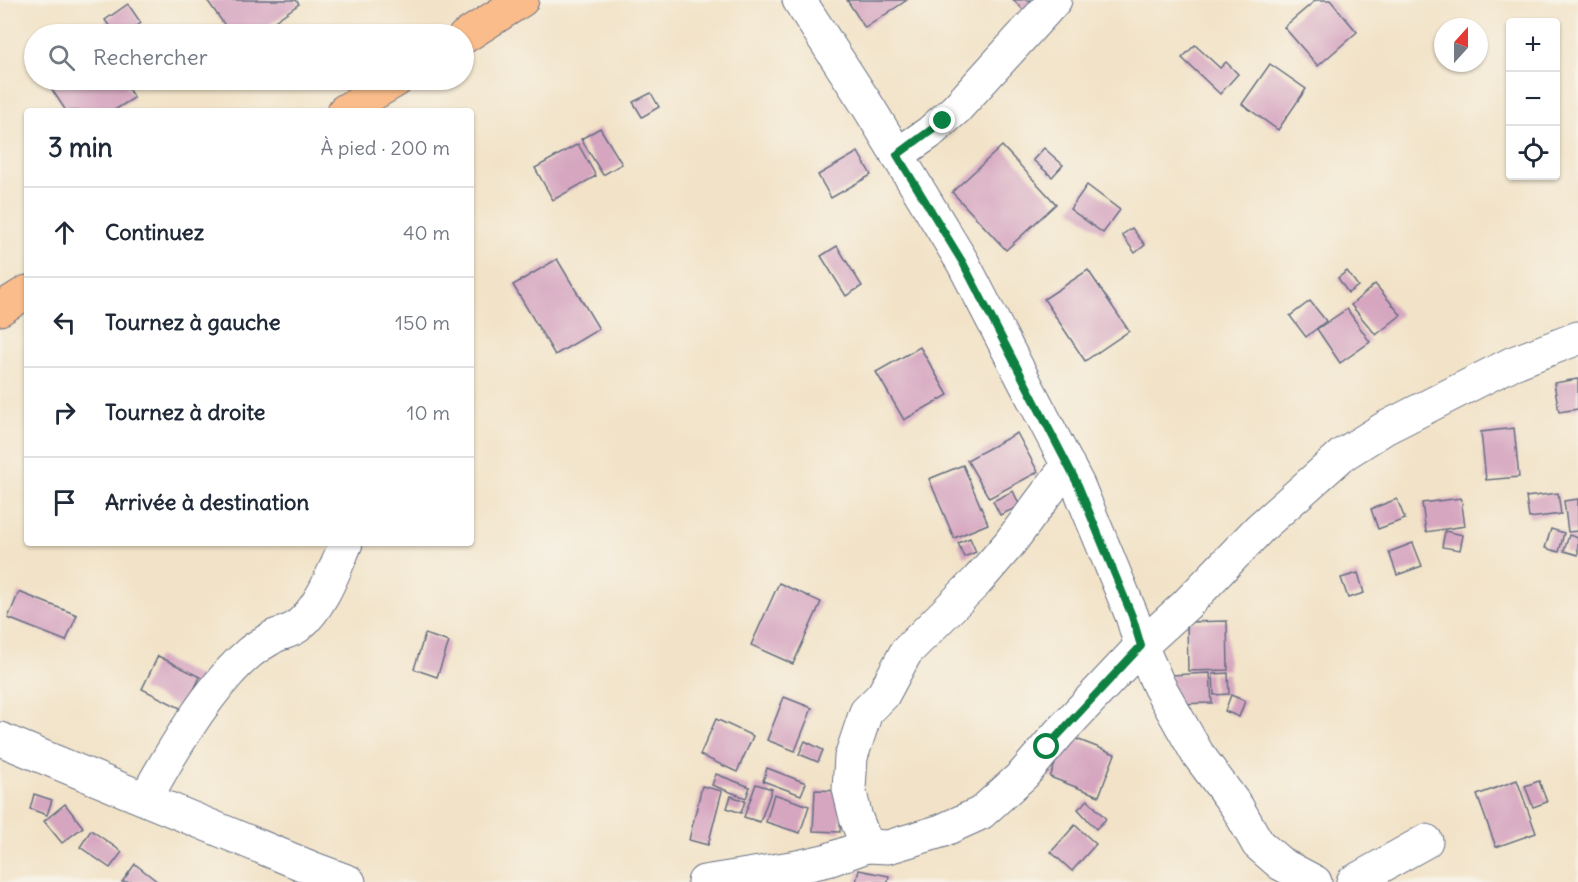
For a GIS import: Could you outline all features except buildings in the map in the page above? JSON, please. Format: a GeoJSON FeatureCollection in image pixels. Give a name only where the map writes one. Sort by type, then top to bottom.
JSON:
{"type":"FeatureCollection","features":[{"type":"Feature","properties":{"kind":"highway"},"geometry":{"type":"LineString","coordinates":[[474,31],[522,0]]}},
{"type":"Feature","properties":{"kind":"highway"},"geometry":{"type":"LineString","coordinates":[[0,309],[24,294]]}},
{"type":"Feature","properties":{"kind":"street"},"geometry":{"type":"LineString","coordinates":[[799,0],[963,263],[1068,465],[1132,616],[1141,646],[1197,753],[1237,807],[1258,844],[1281,864],[1315,882]]}},
{"type":"Feature","properties":{"kind":"street"},"geometry":{"type":"LineString","coordinates":[[897,155],[929,133],[956,109],[1055,0]]}},
{"type":"Feature","properties":{"kind":"street"},"geometry":{"type":"LineString","coordinates":[[704,882],[797,867],[828,860],[867,846],[888,847],[940,831],[981,813],[1023,775],[1141,646],[1186,605],[1260,528],[1342,455],[1385,428],[1511,364],[1578,338]]}},
{"type":"Feature","properties":{"kind":"street"},"geometry":{"type":"LineString","coordinates":[[867,846],[856,818],[849,789],[851,757],[866,712],[884,695],[906,652],[977,581],[1009,544],[1068,465]]}},
{"type":"Feature","properties":{"kind":"street"},"geometry":{"type":"LineString","coordinates":[[146,798],[159,773],[204,705],[230,673],[250,652],[272,638],[297,627],[320,600],[345,546]]}},
{"type":"Feature","properties":{"kind":"street"},"geometry":{"type":"LineString","coordinates":[[0,739],[146,798],[313,876],[349,882]]}},
{"type":"Feature","properties":{"kind":"street"},"geometry":{"type":"LineString","coordinates":[[1353,882],[1425,841]]}},
{"type":"Feature","properties":{"kind":"route"},"geometry":{"type":"LineString","coordinates":[[943,121],[897,155],[963,263],[1078,485],[1132,616],[1141,646],[1047,747]]}}]}
